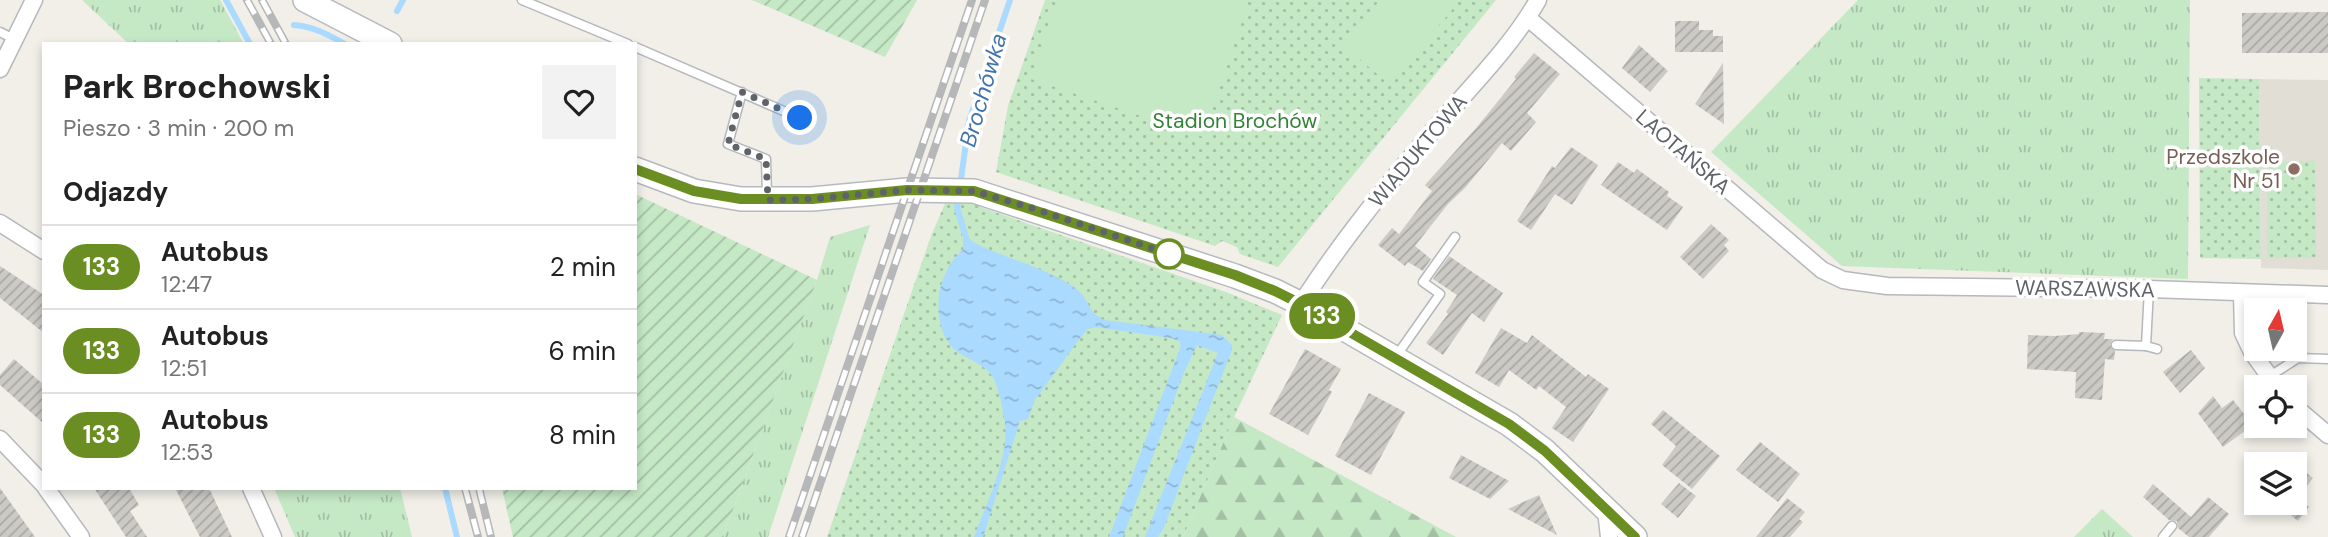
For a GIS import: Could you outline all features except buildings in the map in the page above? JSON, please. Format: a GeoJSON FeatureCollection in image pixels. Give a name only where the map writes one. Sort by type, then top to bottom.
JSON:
{"type":"FeatureCollection","features":[{"type":"Feature","properties":{"kind":"street"},"geometry":{"type":"LineString","coordinates":[[0,69],[7,36],[34,0]]}},
{"type":"Feature","properties":{"kind":"street","name":"WIADUKTOWA"},"geometry":{"type":"LineString","coordinates":[[1301,304],[1335,252],[1430,134],[1481,77],[1528,18],[1538,0]]}},
{"type":"Feature","properties":{"kind":"street"},"geometry":{"type":"LineString","coordinates":[[314,2],[386,42]]}},
{"type":"Feature","properties":{"kind":"street","name":"LAOTAŃSKA"},"geometry":{"type":"LineString","coordinates":[[1528,18],[1822,270],[1843,280]]}},
{"type":"Feature","properties":{"kind":"street"},"geometry":{"type":"LineString","coordinates":[[637,170],[675,185],[717,196],[768,200],[936,189],[974,191],[1235,275],[1301,304],[1509,424],[1545,451],[1635,537]]}},
{"type":"Feature","properties":{"kind":"street"},"geometry":{"type":"LineString","coordinates":[[0,223],[42,250]]}},
{"type":"Feature","properties":{"kind":"street","name":"WARSZAWSKA"},"geometry":{"type":"LineString","coordinates":[[1843,280],[1887,286],[2150,289],[2328,295]]}},
{"type":"Feature","properties":{"kind":"street"},"geometry":{"type":"LineString","coordinates":[[2242,294],[2243,332],[2252,352],[2268,375]]}},
{"type":"Feature","properties":{"kind":"street"},"geometry":{"type":"LineString","coordinates":[[2307,417],[2328,435]]}},
{"type":"Feature","properties":{"kind":"street"},"geometry":{"type":"LineString","coordinates":[[0,439],[42,484]]}},
{"type":"Feature","properties":{"kind":"street"},"geometry":{"type":"LineString","coordinates":[[47,490],[80,537]]}},
{"type":"Feature","properties":{"kind":"street"},"geometry":{"type":"LineString","coordinates":[[252,490],[273,537]]}},
{"type":"Feature","properties":{"kind":"street"},"geometry":{"type":"LineString","coordinates":[[1606,510],[1609,537]]}},
{"type":"Feature","properties":{"kind":"lane"},"geometry":{"type":"LineString","coordinates":[[522,0],[623,42]]}},
{"type":"Feature","properties":{"kind":"lane"},"geometry":{"type":"LineString","coordinates":[[637,48],[800,118]]}},
{"type":"Feature","properties":{"kind":"lane"},"geometry":{"type":"LineString","coordinates":[[742,92],[728,144],[766,159],[768,200]]}},
{"type":"Feature","properties":{"kind":"lane"},"geometry":{"type":"LineString","coordinates":[[1395,358],[1440,294],[1423,282],[1455,237]]}},
{"type":"Feature","properties":{"kind":"lane"},"geometry":{"type":"LineString","coordinates":[[2146,346],[2150,289]]}},
{"type":"Feature","properties":{"kind":"lane"},"geometry":{"type":"LineString","coordinates":[[2116,345],[2157,349]]}},
{"type":"Feature","properties":{"kind":"lane"},"geometry":{"type":"LineString","coordinates":[[2280,375],[2298,358],[2328,359]]}},
{"type":"Feature","properties":{"kind":"lane"},"geometry":{"type":"LineString","coordinates":[[2163,537],[2172,526]]}},
{"type":"Feature","properties":{"kind":"shaded area","name":"Przedszkole Nr 51"},"geometry":{"type":"Polygon","coordinates":[[[2259,79],[2328,80],[2328,270],[2261,268],[2259,79]]]}},
{"type":"Feature","properties":{"kind":"green space"},"geometry":{"type":"Polygon","coordinates":[[[82,0],[220,0],[243,42],[127,42],[82,0]]]}},
{"type":"Feature","properties":{"kind":"green space"},"geometry":{"type":"Polygon","coordinates":[[[752,0],[917,0],[885,57],[752,0]]]}},
{"type":"Feature","properties":{"kind":"green space","name":"Stadion Brochów"},"geometry":{"type":"Polygon","coordinates":[[[1045,0],[1496,0],[1278,267],[1240,254],[1237,247],[1222,241],[1215,246],[996,172],[1008,106],[1045,0]]]}},
{"type":"Feature","properties":{"kind":"green space"},"geometry":{"type":"Polygon","coordinates":[[[1057,0],[1249,0],[1203,137],[1031,79],[1057,0]]]}},
{"type":"Feature","properties":{"kind":"green space"},"geometry":{"type":"Polygon","coordinates":[[[1380,0],[1450,0],[1456,5],[1390,85],[1343,45],[1380,0]]]}},
{"type":"Feature","properties":{"kind":"green space"},"geometry":{"type":"Polygon","coordinates":[[[1858,0],[2190,0],[2188,279],[1842,266],[1711,152],[1858,0]]]}},
{"type":"Feature","properties":{"kind":"green space"},"geometry":{"type":"Polygon","coordinates":[[[2199,78],[2259,79],[2261,259],[2200,258],[2199,78]]]}},
{"type":"Feature","properties":{"kind":"green space"},"geometry":{"type":"Polygon","coordinates":[[[2315,161],[2316,258],[2267,258],[2267,162],[2315,161]]]}},
{"type":"Feature","properties":{"kind":"green space"},"geometry":{"type":"Polygon","coordinates":[[[637,195],[817,280],[723,537],[513,537],[502,490],[637,490],[637,195]]]}},
{"type":"Feature","properties":{"kind":"green space"},"geometry":{"type":"Polygon","coordinates":[[[947,199],[965,199],[983,208],[1226,292],[1282,315],[1234,417],[1183,537],[827,537],[931,236],[947,199]]]}},
{"type":"Feature","properties":{"kind":"green space"},"geometry":{"type":"Polygon","coordinates":[[[870,225],[768,537],[723,537],[817,280],[830,237],[870,225]]]}},
{"type":"Feature","properties":{"kind":"green space"},"geometry":{"type":"Polygon","coordinates":[[[1234,417],[1456,537],[1183,537],[1234,417]]]}},
{"type":"Feature","properties":{"kind":"green space"},"geometry":{"type":"Polygon","coordinates":[[[275,490],[400,490],[412,537],[295,537],[275,490]]]}},
{"type":"Feature","properties":{"kind":"green space"},"geometry":{"type":"Polygon","coordinates":[[[2102,509],[2133,537],[2074,537],[2102,509]]]}},
{"type":"Feature","properties":{"kind":"water"},"geometry":{"type":"Polygon","coordinates":[[[967,237],[1070,284],[1084,296],[1095,314],[1105,320],[1222,335],[1232,345],[1164,528],[1158,537],[1145,537],[1218,353],[1197,345],[1183,375],[1123,537],[1109,537],[1181,346],[1179,341],[1171,338],[1095,327],[1088,329],[1080,338],[1035,400],[1028,419],[1020,421],[983,537],[974,537],[1001,462],[1006,432],[1000,397],[992,376],[953,348],[945,337],[938,311],[942,283],[954,259],[963,250],[963,239],[967,237]]]}},
{"type":"Feature","properties":{"kind":"waterway"},"geometry":{"type":"LineString","coordinates":[[226,0],[249,42]]}},
{"type":"Feature","properties":{"kind":"waterway"},"geometry":{"type":"LineString","coordinates":[[397,11],[403,0]]}},
{"type":"Feature","properties":{"kind":"waterway","name":"Brochówka"},"geometry":{"type":"LineString","coordinates":[[968,244],[957,208],[969,121],[1010,0]]}},
{"type":"Feature","properties":{"kind":"waterway"},"geometry":{"type":"LineString","coordinates":[[294,25],[314,29],[341,42]]}},
{"type":"Feature","properties":{"kind":"waterway"},"geometry":{"type":"LineString","coordinates":[[445,490],[457,537]]}},
{"type":"Feature","properties":{"kind":"railway"},"geometry":{"type":"LineString","coordinates":[[247,0],[270,42]]}},
{"type":"Feature","properties":{"kind":"railway"},"geometry":{"type":"LineString","coordinates":[[262,0],[285,42]]}},
{"type":"Feature","properties":{"kind":"railway"},"geometry":{"type":"LineString","coordinates":[[789,537],[972,0]]}},
{"type":"Feature","properties":{"kind":"railway"},"geometry":{"type":"LineString","coordinates":[[802,537],[985,0]]}},
{"type":"Feature","properties":{"kind":"railway"},"geometry":{"type":"LineString","coordinates":[[466,490],[478,537]]}},
{"type":"Feature","properties":{"kind":"railway"},"geometry":{"type":"LineString","coordinates":[[479,490],[491,537]]}},
{"type":"Feature","properties":{"kind":"bus line","name":"133"},"geometry":{"type":"LineString","coordinates":[[637,170],[694,191],[741,199],[812,199],[907,190],[974,191],[1235,275],[1301,304],[1509,424],[1545,451],[1635,537]]}},
{"type":"Feature","properties":{"kind":"place","name":"Przedszkole Nr 51"},"geometry":{"type":"Point","coordinates":[2294,169]}},
{"type":"Feature","properties":{"kind":"route"},"geometry":{"type":"LineString","coordinates":[[800,118],[742,92],[728,144],[766,159],[768,200],[812,199],[907,190],[974,191],[1169,254]]}}]}
